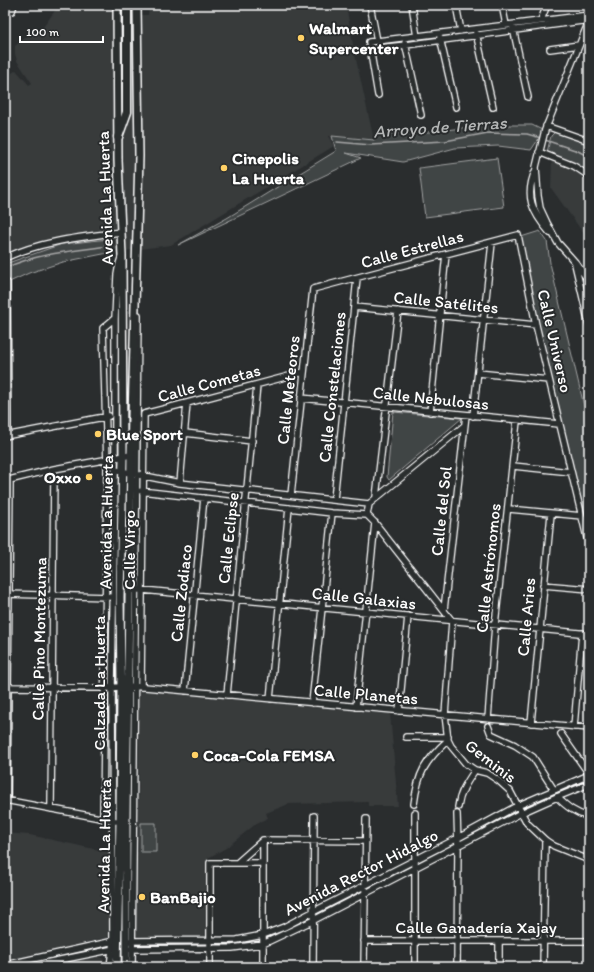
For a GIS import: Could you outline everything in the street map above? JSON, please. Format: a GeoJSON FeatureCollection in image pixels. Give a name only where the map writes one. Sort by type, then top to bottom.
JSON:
{"type":"FeatureCollection","features":[{"type":"Feature","properties":{"kind":"highway"},"geometry":{"type":"LineString","coordinates":[[118,137],[127,112],[127,5]]}},
{"type":"Feature","properties":{"kind":"main road","name":"Avenida La Huerta"},"geometry":{"type":"LineString","coordinates":[[115,6],[122,256],[119,458],[123,473],[117,597],[128,686],[116,821],[115,945],[117,967]]}},
{"type":"Feature","properties":{"kind":"main road","name":"Avenida La Huerta"},"geometry":{"type":"LineString","coordinates":[[126,967],[129,945],[128,686],[137,489],[131,455],[139,156],[138,6]]}},
{"type":"Feature","properties":{"kind":"street"},"geometry":{"type":"LineString","coordinates":[[370,5],[377,41]]}},
{"type":"Feature","properties":{"kind":"street"},"geometry":{"type":"LineString","coordinates":[[412,5],[417,37]]}},
{"type":"Feature","properties":{"kind":"street"},"geometry":{"type":"LineString","coordinates":[[456,5],[461,31]]}},
{"type":"Feature","properties":{"kind":"street"},"geometry":{"type":"LineString","coordinates":[[502,5],[506,25]]}},
{"type":"Feature","properties":{"kind":"street"},"geometry":{"type":"LineString","coordinates":[[541,20],[547,5]]}},
{"type":"Feature","properties":{"kind":"street"},"geometry":{"type":"LineString","coordinates":[[370,49],[477,36],[541,20],[589,15]]}},
{"type":"Feature","properties":{"kind":"street"},"geometry":{"type":"LineString","coordinates":[[378,95],[369,42],[506,25],[513,27],[589,21],[545,128],[536,167],[530,181],[530,198],[534,211],[542,225],[575,262],[589,281]]}},
{"type":"Feature","properties":{"kind":"street"},"geometry":{"type":"LineString","coordinates":[[513,27],[528,98]]}},
{"type":"Feature","properties":{"kind":"street"},"geometry":{"type":"LineString","coordinates":[[475,29],[493,107]]}},
{"type":"Feature","properties":{"kind":"street"},"geometry":{"type":"LineString","coordinates":[[439,34],[456,107]]}},
{"type":"Feature","properties":{"kind":"street"},"geometry":{"type":"LineString","coordinates":[[405,38],[421,115]]}},
{"type":"Feature","properties":{"kind":"street"},"geometry":{"type":"LineString","coordinates":[[550,49],[579,45]]}},
{"type":"Feature","properties":{"kind":"street"},"geometry":{"type":"LineString","coordinates":[[545,128],[588,139]]}},
{"type":"Feature","properties":{"kind":"street"},"geometry":{"type":"LineString","coordinates":[[540,149],[574,166],[589,176]]}},
{"type":"Feature","properties":{"kind":"street"},"geometry":{"type":"LineString","coordinates":[[536,167],[540,208],[558,243]]}},
{"type":"Feature","properties":{"kind":"street"},"geometry":{"type":"LineString","coordinates":[[534,211],[540,208]]}},
{"type":"Feature","properties":{"kind":"street"},"geometry":{"type":"LineString","coordinates":[[5,258],[40,246],[71,238],[121,232]]}},
{"type":"Feature","properties":{"kind":"street","name":"Calle Estrellas"},"geometry":{"type":"LineString","coordinates":[[313,289],[518,235]]}},
{"type":"Feature","properties":{"kind":"street","name":"Calle Universo"},"geometry":{"type":"LineString","coordinates":[[518,235],[536,325],[589,546]]}},
{"type":"Feature","properties":{"kind":"street"},"geometry":{"type":"LineString","coordinates":[[473,416],[492,243]]}},
{"type":"Feature","properties":{"kind":"street"},"geometry":{"type":"LineString","coordinates":[[430,412],[446,254]]}},
{"type":"Feature","properties":{"kind":"street","name":"Calzada La Huerta"},"geometry":{"type":"LineString","coordinates":[[116,821],[112,687],[117,597],[115,472],[119,458],[114,416],[115,318],[118,264],[122,256]]}},
{"type":"Feature","properties":{"kind":"street"},"geometry":{"type":"LineString","coordinates":[[575,262],[589,324]]}},
{"type":"Feature","properties":{"kind":"street","name":"Calle Constelaciones"},"geometry":{"type":"LineString","coordinates":[[334,499],[356,278]]}},
{"type":"Feature","properties":{"kind":"street"},"geometry":{"type":"LineString","coordinates":[[134,475],[138,298],[135,281]]}},
{"type":"Feature","properties":{"kind":"street"},"geometry":{"type":"LineString","coordinates":[[7,282],[6,435],[106,416],[114,416]]}},
{"type":"Feature","properties":{"kind":"street","name":"Calle Meteoros"},"geometry":{"type":"LineString","coordinates":[[291,495],[313,289]]}},
{"type":"Feature","properties":{"kind":"street","name":"Calle Satélites"},"geometry":{"type":"LineString","coordinates":[[354,307],[536,325]]}},
{"type":"Feature","properties":{"kind":"street"},"geometry":{"type":"LineString","coordinates":[[376,497],[398,311]]}},
{"type":"Feature","properties":{"kind":"street","name":"Calzada La Huerta"},"geometry":{"type":"LineString","coordinates":[[103,819],[107,460],[103,328],[115,318]]}},
{"type":"Feature","properties":{"kind":"street","name":"Calle Cometas"},"geometry":{"type":"LineString","coordinates":[[144,414],[188,404],[304,372]]}},
{"type":"Feature","properties":{"kind":"street"},"geometry":{"type":"LineString","coordinates":[[478,373],[549,380]]}},
{"type":"Feature","properties":{"kind":"street","name":"Calle Eclipse"},"geometry":{"type":"LineString","coordinates":[[227,695],[257,385]]}},
{"type":"Feature","properties":{"kind":"street","name":"Calle Nebulosas"},"geometry":{"type":"LineString","coordinates":[[301,398],[517,421],[559,424]]}},
{"type":"Feature","properties":{"kind":"street"},"geometry":{"type":"LineString","coordinates":[[180,483],[188,404]]}},
{"type":"Feature","properties":{"kind":"street","name":"Calle Virgo"},"geometry":{"type":"LineString","coordinates":[[141,687],[142,590],[137,489],[144,477],[144,414]]}},
{"type":"Feature","properties":{"kind":"street","name":"Calle del Sol"},"geometry":{"type":"LineString","coordinates":[[444,610],[466,415]]}},
{"type":"Feature","properties":{"kind":"street","name":"Calle Astrónomos"},"geometry":{"type":"LineString","coordinates":[[488,719],[495,625],[509,509],[517,421]]}},
{"type":"Feature","properties":{"kind":"street"},"geometry":{"type":"LineString","coordinates":[[367,515],[369,504],[376,497],[464,426]]}},
{"type":"Feature","properties":{"kind":"street"},"geometry":{"type":"LineString","coordinates":[[185,433],[252,441]]}},
{"type":"Feature","properties":{"kind":"street"},"geometry":{"type":"LineString","coordinates":[[116,821],[6,800],[7,480],[54,469],[131,455]]}},
{"type":"Feature","properties":{"kind":"street"},"geometry":{"type":"LineString","coordinates":[[513,466],[571,472]]}},
{"type":"Feature","properties":{"kind":"street","name":"Calle Pino Montezuma"},"geometry":{"type":"LineString","coordinates":[[51,809],[54,469]]}},
{"type":"Feature","properties":{"kind":"street"},"geometry":{"type":"LineString","coordinates":[[115,472],[180,483],[369,504]]}},
{"type":"Feature","properties":{"kind":"street"},"geometry":{"type":"LineString","coordinates":[[115,472],[123,482],[137,489],[332,513],[367,515],[375,523],[452,621]]}},
{"type":"Feature","properties":{"kind":"street","name":"Calle Zodiaco"},"geometry":{"type":"LineString","coordinates":[[185,691],[204,498]]}},
{"type":"Feature","properties":{"kind":"street"},"geometry":{"type":"LineString","coordinates":[[270,699],[289,508]]}},
{"type":"Feature","properties":{"kind":"street"},"geometry":{"type":"LineString","coordinates":[[509,509],[582,516]]}},
{"type":"Feature","properties":{"kind":"street"},"geometry":{"type":"LineString","coordinates":[[312,703],[332,513]]}},
{"type":"Feature","properties":{"kind":"street","name":"Calle Aries"},"geometry":{"type":"LineString","coordinates":[[531,723],[543,585],[551,514]]}},
{"type":"Feature","properties":{"kind":"street"},"geometry":{"type":"LineString","coordinates":[[356,707],[375,523]]}},
{"type":"Feature","properties":{"kind":"street"},"geometry":{"type":"LineString","coordinates":[[543,585],[589,589]]}},
{"type":"Feature","properties":{"kind":"street","name":"Calle Galaxias"},"geometry":{"type":"LineString","coordinates":[[132,589],[589,634]]}},
{"type":"Feature","properties":{"kind":"street"},"geometry":{"type":"LineString","coordinates":[[7,594],[105,598],[117,597]]}},
{"type":"Feature","properties":{"kind":"street"},"geometry":{"type":"LineString","coordinates":[[399,711],[408,616]]}},
{"type":"Feature","properties":{"kind":"street","name":"Geminis"},"geometry":{"type":"LineString","coordinates":[[452,621],[445,715],[448,738],[458,755],[466,764],[475,770],[487,773],[499,781],[510,792],[527,823],[545,840],[554,846],[589,860]]}},
{"type":"Feature","properties":{"kind":"street"},"geometry":{"type":"LineString","coordinates":[[574,727],[582,633]]}},
{"type":"Feature","properties":{"kind":"street","name":"Calle Planetas"},"geometry":{"type":"LineString","coordinates":[[6,686],[105,688],[128,686],[589,728]]}},
{"type":"Feature","properties":{"kind":"street"},"geometry":{"type":"LineString","coordinates":[[488,726],[491,734],[515,745],[533,757],[554,790]]}},
{"type":"Feature","properties":{"kind":"street"},"geometry":{"type":"LineString","coordinates":[[561,734],[589,775]]}},
{"type":"Feature","properties":{"kind":"street"},"geometry":{"type":"LineString","coordinates":[[406,737],[448,738]]}},
{"type":"Feature","properties":{"kind":"street"},"geometry":{"type":"LineString","coordinates":[[414,804],[416,787],[421,771],[448,738]]}},
{"type":"Feature","properties":{"kind":"street"},"geometry":{"type":"LineString","coordinates":[[458,807],[459,797],[475,770]]}},
{"type":"Feature","properties":{"kind":"street","name":"Avenida Rector Hidalgo"},"geometry":{"type":"LineString","coordinates":[[129,945],[169,940],[236,940],[263,935],[284,927],[458,838],[517,806],[589,775]]}},
{"type":"Feature","properties":{"kind":"street","name":"Avenida Rector Hidalgo"},"geometry":{"type":"LineString","coordinates":[[129,945],[169,948],[232,948],[263,944],[314,920],[521,813],[589,784]]}},
{"type":"Feature","properties":{"kind":"street"},"geometry":{"type":"LineString","coordinates":[[557,797],[567,808],[578,814],[589,817]]}},
{"type":"Feature","properties":{"kind":"street"},"geometry":{"type":"LineString","coordinates":[[415,813],[415,967]]}},
{"type":"Feature","properties":{"kind":"street"},"geometry":{"type":"LineString","coordinates":[[457,814],[457,967]]}},
{"type":"Feature","properties":{"kind":"street"},"geometry":{"type":"LineString","coordinates":[[313,967],[314,816]]}},
{"type":"Feature","properties":{"kind":"street"},"geometry":{"type":"LineString","coordinates":[[364,967],[366,819]]}},
{"type":"Feature","properties":{"kind":"street"},"geometry":{"type":"LineString","coordinates":[[262,967],[263,840]]}},
{"type":"Feature","properties":{"kind":"street"},"geometry":{"type":"LineString","coordinates":[[238,862],[263,840],[365,841]]}},
{"type":"Feature","properties":{"kind":"street"},"geometry":{"type":"LineString","coordinates":[[543,967],[545,840]]}},
{"type":"Feature","properties":{"kind":"street"},"geometry":{"type":"LineString","coordinates":[[210,967],[210,863],[263,863]]}},
{"type":"Feature","properties":{"kind":"street"},"geometry":{"type":"LineString","coordinates":[[169,940],[169,948]]}},
{"type":"Feature","properties":{"kind":"street","name":"Calle Ganadería Xajay"},"geometry":{"type":"LineString","coordinates":[[364,941],[589,941]]}},
{"type":"Feature","properties":{"kind":"street"},"geometry":{"type":"LineString","coordinates":[[499,941],[499,967]]}},
{"type":"Feature","properties":{"kind":"street"},"geometry":{"type":"LineString","coordinates":[[26,967],[115,945]]}},
{"type":"Feature","properties":{"kind":"street"},"geometry":{"type":"LineString","coordinates":[[110,967],[115,945]]}},
{"type":"Feature","properties":{"kind":"street"},"geometry":{"type":"LineString","coordinates":[[5,965],[115,945],[129,945],[132,967]]}},
{"type":"Feature","properties":{"kind":"shaded area"},"geometry":{"type":"Polygon","coordinates":[[[59,5],[105,5],[112,10],[112,15],[148,15],[149,5],[346,5],[354,50],[374,140],[328,136],[334,146],[171,245],[110,253],[109,238],[68,243],[32,251],[9,260],[5,255],[5,78],[16,70],[29,85],[32,83],[17,61],[15,46],[30,34],[39,33],[59,5]]]}},
{"type":"Feature","properties":{"kind":"shaded area"},"geometry":{"type":"Polygon","coordinates":[[[487,125],[532,125],[544,131],[531,150],[498,146],[455,148],[403,162],[346,153],[361,158],[178,245],[227,218],[336,151],[332,136],[374,140],[378,134],[429,132],[487,125]]]}},
{"type":"Feature","properties":{"kind":"shaded area"},"geometry":{"type":"Polygon","coordinates":[[[555,132],[589,144],[589,173],[576,164],[547,152],[551,136],[555,132]]]}},
{"type":"Feature","properties":{"kind":"shaded area"},"geometry":{"type":"Polygon","coordinates":[[[497,158],[504,207],[425,217],[419,168],[497,158]]]}},
{"type":"Feature","properties":{"kind":"shaded area"},"geometry":{"type":"Polygon","coordinates":[[[552,161],[573,169],[589,179],[589,241],[551,188],[552,161]]]}},
{"type":"Feature","properties":{"kind":"shaded area"},"geometry":{"type":"Polygon","coordinates":[[[540,231],[547,241],[550,263],[589,427],[589,532],[540,329],[521,237],[540,231]]]}},
{"type":"Feature","properties":{"kind":"shaded area"},"geometry":{"type":"Polygon","coordinates":[[[109,239],[108,253],[63,262],[29,273],[5,284],[5,264],[62,244],[109,239]]]}},
{"type":"Feature","properties":{"kind":"shaded area"},"geometry":{"type":"Polygon","coordinates":[[[393,412],[462,418],[389,480],[387,477],[393,412]]]}},
{"type":"Feature","properties":{"kind":"shaded area"},"geometry":{"type":"Polygon","coordinates":[[[139,688],[390,713],[398,806],[368,806],[368,802],[289,804],[266,813],[268,818],[257,823],[226,848],[208,858],[209,937],[105,938],[5,962],[5,833],[30,835],[108,852],[138,852],[139,688]]]}},
{"type":"Feature","properties":{"kind":"shaded area"},"geometry":{"type":"Polygon","coordinates":[[[141,823],[156,823],[156,852],[141,852],[141,823]]]}},
{"type":"Feature","properties":{"kind":"shaded area"},"geometry":{"type":"Polygon","coordinates":[[[96,956],[102,958],[106,962],[107,967],[53,967],[96,956]]]}},
{"type":"Feature","properties":{"kind":"waterway","name":"Arroyo de Tierras"},"geometry":{"type":"LineString","coordinates":[[337,142],[371,145],[445,141],[488,133],[527,134],[541,138]]}},
{"type":"Feature","properties":{"kind":"waterway","name":"Arroyo de Tierras"},"geometry":{"type":"LineString","coordinates":[[545,140],[578,151],[589,157]]}},
{"type":"Feature","properties":{"kind":"waterway"},"geometry":{"type":"LineString","coordinates":[[5,268],[43,256],[108,246]]}},
{"type":"Feature","properties":{"kind":"place","name":"Walmart Supercenter"},"geometry":{"type":"Point","coordinates":[301,38]}},
{"type":"Feature","properties":{"kind":"place","name":"Cinepolis La Huerta"},"geometry":{"type":"Point","coordinates":[224,168]}},
{"type":"Feature","properties":{"kind":"place","name":"Blue Sport"},"geometry":{"type":"Point","coordinates":[98,434]}},
{"type":"Feature","properties":{"kind":"place","name":"Oxxo"},"geometry":{"type":"Point","coordinates":[89,477]}},
{"type":"Feature","properties":{"kind":"place","name":"Coca-Cola FEMSA"},"geometry":{"type":"Point","coordinates":[195,755]}},
{"type":"Feature","properties":{"kind":"place","name":"BanBajio"},"geometry":{"type":"Point","coordinates":[142,897]}}]}
